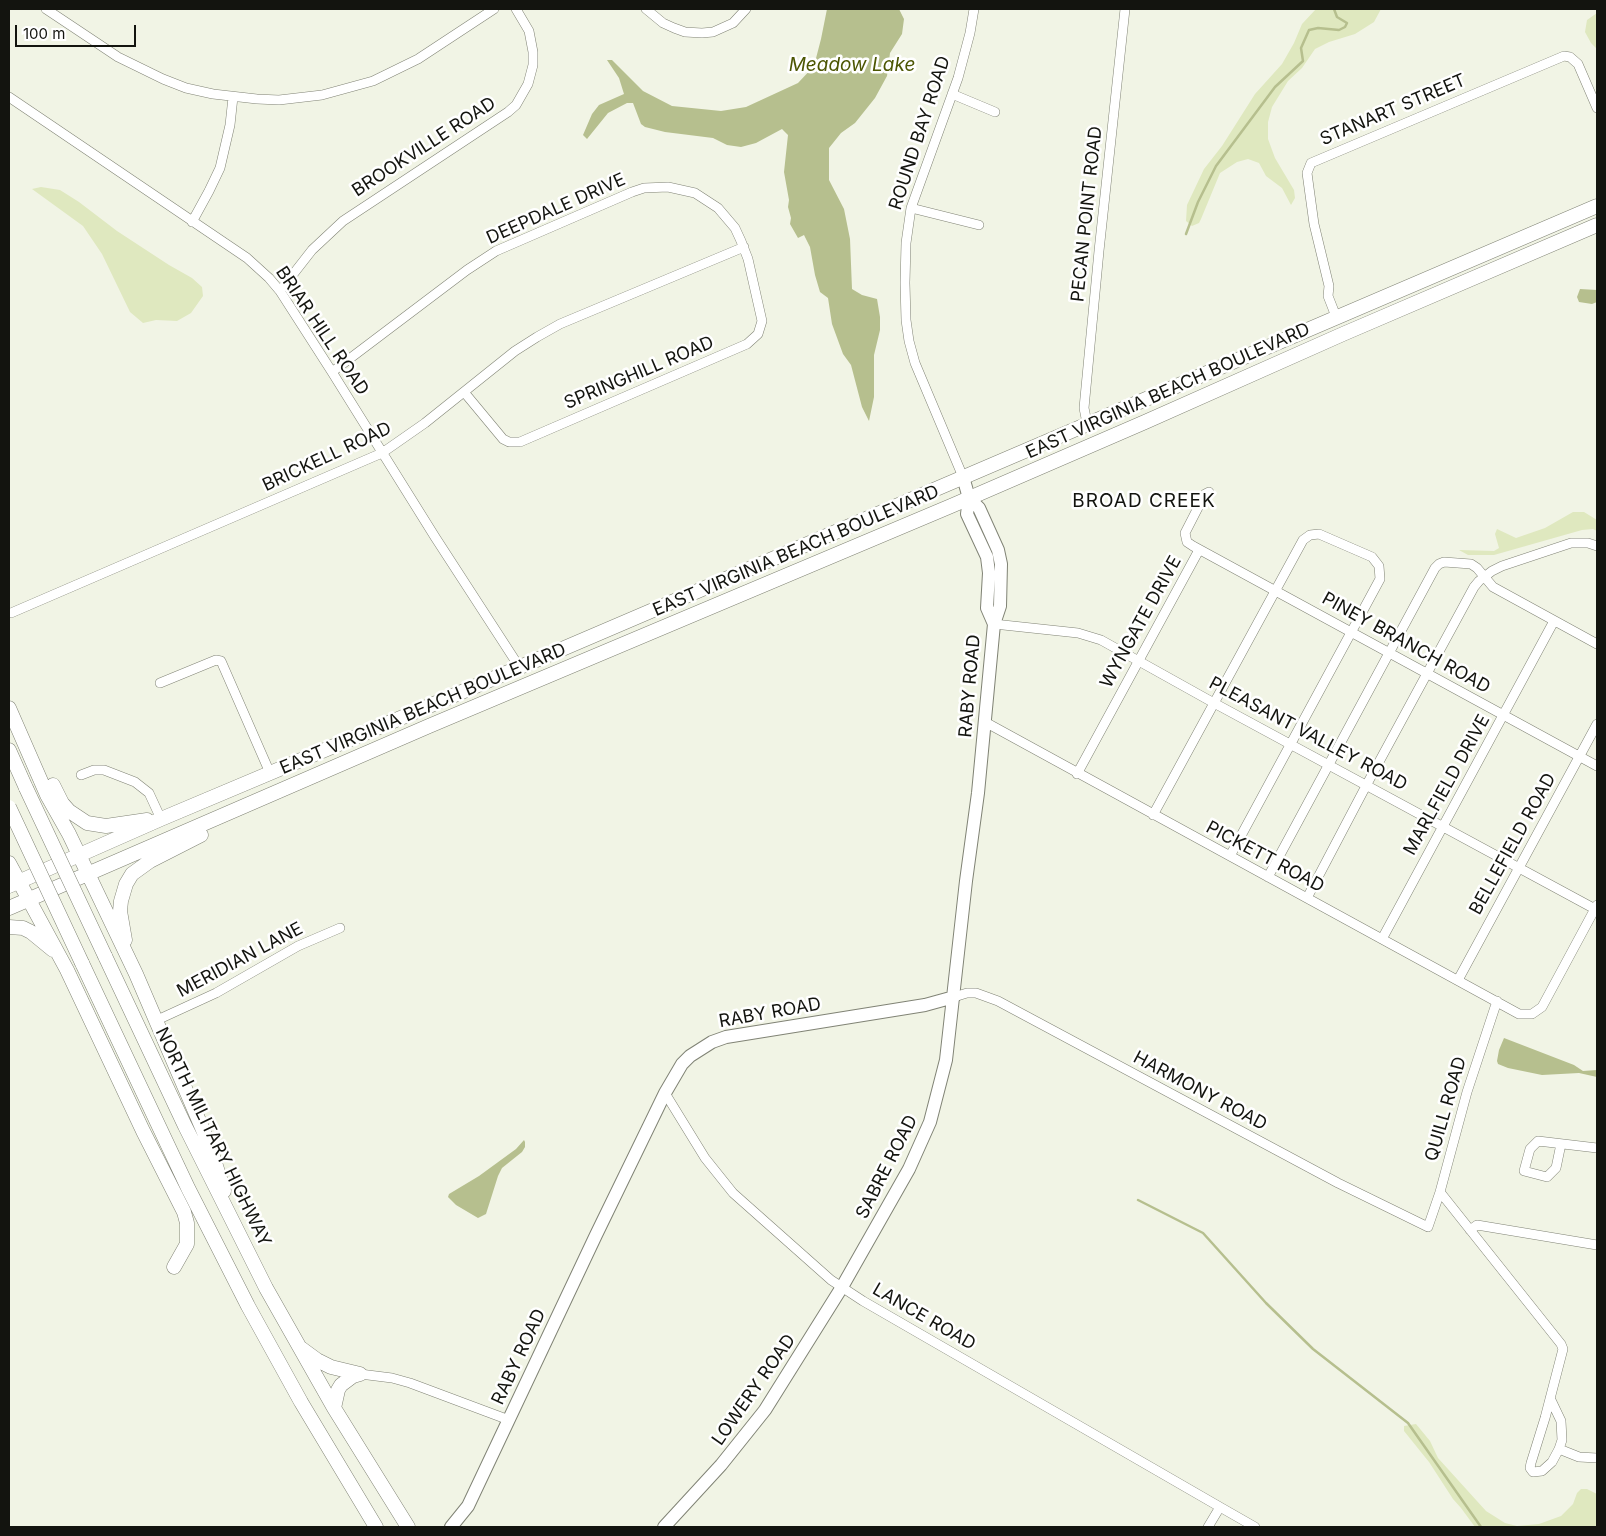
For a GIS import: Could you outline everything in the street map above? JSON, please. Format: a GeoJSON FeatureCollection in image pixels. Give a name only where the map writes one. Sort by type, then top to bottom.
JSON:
{"type":"FeatureCollection","features":[{"type":"Feature","properties":{"kind":"main road","name":"EAST VIRGINIA BEACH BOULEVARD"},"geometry":{"type":"LineString","coordinates":[[14,884],[161,819],[520,668],[1087,423],[1337,319],[1597,206]]}},
{"type":"Feature","properties":{"kind":"main road","name":"EAST VIRGINIA BEACH BOULEVARD"},"geometry":{"type":"LineString","coordinates":[[9,908],[437,723],[969,498],[1343,334],[1597,226]]}},
{"type":"Feature","properties":{"kind":"main road"},"geometry":{"type":"LineString","coordinates":[[9,708],[62,802],[78,818],[96,825],[106,826],[161,819]]}},
{"type":"Feature","properties":{"kind":"main road"},"geometry":{"type":"LineString","coordinates":[[9,708],[47,795],[88,873],[128,958],[209,1144],[238,1235]]}},
{"type":"Feature","properties":{"kind":"main road","name":"NORTH MILITARY HIGHWAY"},"geometry":{"type":"LineString","coordinates":[[9,750],[238,1235],[334,1408],[408,1527]]}},
{"type":"Feature","properties":{"kind":"main road"},"geometry":{"type":"LineString","coordinates":[[128,958],[120,911],[126,884],[132,874],[150,861],[203,834],[245,807]]}},
{"type":"Feature","properties":{"kind":"main road"},"geometry":{"type":"LineString","coordinates":[[9,808],[220,1252],[301,1402],[376,1527]]}},
{"type":"Feature","properties":{"kind":"main road"},"geometry":{"type":"LineString","coordinates":[[9,863],[14,884],[29,899],[68,970],[156,1158],[180,1204],[205,1240],[220,1252]]}},
{"type":"Feature","properties":{"kind":"main road"},"geometry":{"type":"LineString","coordinates":[[9,927],[23,928],[39,938],[53,950],[68,970]]}},
{"type":"Feature","properties":{"kind":"main road"},"geometry":{"type":"LineString","coordinates":[[174,1266],[187,1244],[186,1223],[180,1204]]}},
{"type":"Feature","properties":{"kind":"main road"},"geometry":{"type":"LineString","coordinates":[[299,1347],[331,1367],[360,1374]]}},
{"type":"Feature","properties":{"kind":"main road"},"geometry":{"type":"LineString","coordinates":[[334,1408],[341,1385],[353,1376],[360,1374]]}},
{"type":"Feature","properties":{"kind":"street"},"geometry":{"type":"LineString","coordinates":[[46,9],[118,57],[140,69],[186,88],[233,97],[279,100],[298,99],[345,90],[373,81],[418,59],[494,9]]}},
{"type":"Feature","properties":{"kind":"street","name":"BROOKVILLE ROAD"},"geometry":{"type":"LineString","coordinates":[[280,292],[312,250],[343,221],[516,105],[528,84],[533,65],[533,52],[528,31],[516,9]]}},
{"type":"Feature","properties":{"kind":"street"},"geometry":{"type":"LineString","coordinates":[[646,9],[663,23],[674,28],[685,32],[702,33],[723,28],[733,23],[746,9]]}},
{"type":"Feature","properties":{"kind":"street","name":"ROUND BAY ROAD"},"geometry":{"type":"LineString","coordinates":[[969,498],[963,477],[925,389],[909,342],[906,320],[905,283],[907,234],[912,208],[964,56],[974,9]]}},
{"type":"Feature","properties":{"kind":"street","name":"PECAN POINT ROAD"},"geometry":{"type":"LineString","coordinates":[[1087,423],[1084,408],[1125,9]]}},
{"type":"Feature","properties":{"kind":"street","name":"STANART STREET"},"geometry":{"type":"LineString","coordinates":[[1337,319],[1328,296],[1329,286],[1314,224],[1307,173],[1311,163],[1560,57],[1570,57],[1578,64],[1597,108]]}},
{"type":"Feature","properties":{"kind":"street"},"geometry":{"type":"LineString","coordinates":[[952,94],[995,112]]}},
{"type":"Feature","properties":{"kind":"street","name":"BRIAR HILL ROAD"},"geometry":{"type":"LineString","coordinates":[[9,97],[259,267],[280,292],[520,668]]}},
{"type":"Feature","properties":{"kind":"street"},"geometry":{"type":"LineString","coordinates":[[192,222],[220,168],[230,125],[233,97]]}},
{"type":"Feature","properties":{"kind":"street","name":"DEEPDALE DRIVE"},"geometry":{"type":"LineString","coordinates":[[332,372],[467,270],[496,251],[644,188],[668,187],[695,193],[706,199],[727,217],[744,246]]}},
{"type":"Feature","properties":{"kind":"street"},"geometry":{"type":"LineString","coordinates":[[912,208],[979,225]]}},
{"type":"Feature","properties":{"kind":"street","name":"SPRINGHILL ROAD"},"geometry":{"type":"LineString","coordinates":[[464,392],[503,439],[509,442],[520,442],[748,344],[758,334],[762,322],[744,246]]}},
{"type":"Feature","properties":{"kind":"street","name":"BRICKELL ROAD"},"geometry":{"type":"LineString","coordinates":[[10,614],[382,453],[405,439],[515,351],[560,324],[744,246]]}},
{"type":"Feature","properties":{"kind":"street","name":"WYNGATE DRIVE"},"geometry":{"type":"LineString","coordinates":[[1077,774],[1199,550],[1187,542],[1185,533],[1205,494],[1209,492]]}},
{"type":"Feature","properties":{"kind":"street","name":"RABY ROAD"},"geometry":{"type":"LineString","coordinates":[[451,1527],[468,1506],[596,1235],[665,1093],[682,1064],[699,1049],[719,1040],[742,1034],[925,1005],[954,997],[985,722],[994,624],[987,608],[989,573],[987,558],[967,514],[969,498]]}},
{"type":"Feature","properties":{"kind":"street"},"geometry":{"type":"LineString","coordinates":[[1153,814],[1275,590],[1306,537],[1316,533],[1372,557],[1379,566],[1380,579],[1230,856]]}},
{"type":"Feature","properties":{"kind":"street"},"geometry":{"type":"LineString","coordinates":[[1307,898],[1474,588],[1484,576],[1502,566],[1571,543],[1588,543],[1597,546]]}},
{"type":"Feature","properties":{"kind":"street","name":"PINEY BRANCH ROAD"},"geometry":{"type":"LineString","coordinates":[[1199,550],[1597,766]]}},
{"type":"Feature","properties":{"kind":"street"},"geometry":{"type":"LineString","coordinates":[[1268,876],[1435,568],[1439,564],[1444,562],[1471,564],[1478,568],[1493,587],[1597,644]]}},
{"type":"Feature","properties":{"kind":"street","name":"MARLFIELD DRIVE"},"geometry":{"type":"LineString","coordinates":[[1382,939],[1554,621]]}},
{"type":"Feature","properties":{"kind":"street","name":"PLEASANT VALLEY ROAD"},"geometry":{"type":"LineString","coordinates":[[994,624],[1085,634],[1101,640],[1290,744],[1596,907]]}},
{"type":"Feature","properties":{"kind":"street"},"geometry":{"type":"LineString","coordinates":[[160,683],[216,660],[221,661],[270,773]]}},
{"type":"Feature","properties":{"kind":"street","name":"PICKETT ROAD"},"geometry":{"type":"LineString","coordinates":[[985,722],[1519,1014],[1532,1014],[1542,1007],[1596,907]]}},
{"type":"Feature","properties":{"kind":"street","name":"BELLEFIELD ROAD"},"geometry":{"type":"LineString","coordinates":[[1458,980],[1597,724]]}},
{"type":"Feature","properties":{"kind":"street"},"geometry":{"type":"LineString","coordinates":[[81,775],[94,770],[104,770],[134,782],[149,793],[161,819]]}},
{"type":"Feature","properties":{"kind":"street","name":"MERIDIAN LANE"},"geometry":{"type":"LineString","coordinates":[[155,1021],[216,992],[298,946],[340,928]]}},
{"type":"Feature","properties":{"kind":"street","name":"HARMONY ROAD"},"geometry":{"type":"LineString","coordinates":[[954,997],[976,993],[998,1001],[1338,1183],[1428,1227]]}},
{"type":"Feature","properties":{"kind":"street","name":"SABRE ROAD"},"geometry":{"type":"LineString","coordinates":[[842,1287],[909,1169],[926,1134],[946,1060],[954,997]]}},
{"type":"Feature","properties":{"kind":"street","name":"QUILL ROAD"},"geometry":{"type":"LineString","coordinates":[[1428,1227],[1440,1192],[1467,1092],[1497,1001]]}},
{"type":"Feature","properties":{"kind":"street","name":"LANCE ROAD"},"geometry":{"type":"LineString","coordinates":[[665,1093],[705,1158],[733,1192],[831,1280],[1255,1527]]}},
{"type":"Feature","properties":{"kind":"street"},"geometry":{"type":"LineString","coordinates":[[1561,1144],[1556,1168],[1547,1177],[1524,1171],[1530,1149],[1538,1141],[1597,1148]]}},
{"type":"Feature","properties":{"kind":"street"},"geometry":{"type":"LineString","coordinates":[[1440,1192],[1561,1344],[1563,1349],[1531,1463],[1531,1471],[1538,1473],[1552,1462],[1559,1450],[1562,1430],[1561,1421],[1550,1398]]}},
{"type":"Feature","properties":{"kind":"street"},"geometry":{"type":"LineString","coordinates":[[1470,1230],[1477,1225],[1597,1245]]}},
{"type":"Feature","properties":{"kind":"street","name":"LOWERY ROAD"},"geometry":{"type":"LineString","coordinates":[[664,1527],[721,1465],[765,1410],[842,1287]]}},
{"type":"Feature","properties":{"kind":"street"},"geometry":{"type":"LineString","coordinates":[[360,1374],[392,1378],[410,1383],[509,1420]]}},
{"type":"Feature","properties":{"kind":"street"},"geometry":{"type":"LineString","coordinates":[[1559,1450],[1579,1457],[1597,1458]]}},
{"type":"Feature","properties":{"kind":"street"},"geometry":{"type":"LineString","coordinates":[[1208,1527],[1220,1507]]}},
{"type":"Feature","properties":{"kind":"shaded area"},"geometry":{"type":"Polygon","coordinates":[[[1316,9],[1381,9],[1374,22],[1355,34],[1329,42],[1315,49],[1302,68],[1288,81],[1272,107],[1268,122],[1268,139],[1275,158],[1294,190],[1295,198],[1291,205],[1282,188],[1266,176],[1259,163],[1248,159],[1237,162],[1220,173],[1199,223],[1192,226],[1186,221],[1187,205],[1204,169],[1222,146],[1255,94],[1282,64],[1302,24],[1316,9]]]}},
{"type":"Feature","properties":{"kind":"shaded area"},"geometry":{"type":"Polygon","coordinates":[[[1597,13],[1597,49],[1585,32],[1587,20],[1597,13]]]}},
{"type":"Feature","properties":{"kind":"shaded area"},"geometry":{"type":"Polygon","coordinates":[[[41,187],[60,190],[117,231],[192,278],[202,287],[203,296],[191,313],[177,321],[156,320],[143,323],[130,312],[102,254],[83,226],[32,189],[41,187]]]}},
{"type":"Feature","properties":{"kind":"shaded area"},"geometry":{"type":"Polygon","coordinates":[[[1573,512],[1584,512],[1597,520],[1597,531],[1593,529],[1582,530],[1494,555],[1468,555],[1459,550],[1494,551],[1499,548],[1495,534],[1497,529],[1516,538],[1545,528],[1573,512]]]}},
{"type":"Feature","properties":{"kind":"shaded area"},"geometry":{"type":"Polygon","coordinates":[[[1416,1424],[1430,1441],[1438,1458],[1486,1511],[1505,1523],[1517,1526],[1539,1524],[1561,1516],[1573,1504],[1577,1493],[1581,1489],[1587,1489],[1597,1494],[1597,1527],[1475,1527],[1453,1499],[1429,1462],[1404,1431],[1404,1426],[1416,1424]]]}},
{"type":"Feature","properties":{"kind":"water","name":"Meadow Lake"},"geometry":{"type":"Polygon","coordinates":[[[827,9],[899,9],[904,19],[902,34],[890,53],[887,76],[875,98],[855,123],[841,133],[829,148],[829,180],[844,209],[850,239],[852,289],[862,295],[877,299],[880,317],[880,330],[874,355],[874,397],[869,421],[862,407],[851,365],[843,354],[832,324],[828,298],[820,292],[810,247],[804,235],[798,238],[790,224],[789,200],[784,172],[788,135],[782,129],[756,143],[741,147],[727,145],[713,138],[665,132],[645,127],[641,124],[633,103],[627,103],[608,113],[587,139],[583,135],[592,114],[599,105],[624,94],[619,78],[607,60],[612,60],[643,91],[672,106],[721,111],[746,107],[798,83],[814,66],[827,9]]]}},
{"type":"Feature","properties":{"kind":"water"},"geometry":{"type":"Polygon","coordinates":[[[1580,289],[1597,290],[1597,302],[1592,304],[1579,302],[1577,297],[1580,289]]]}},
{"type":"Feature","properties":{"kind":"water"},"geometry":{"type":"Polygon","coordinates":[[[1504,1038],[1574,1065],[1583,1071],[1597,1070],[1597,1077],[1579,1073],[1542,1075],[1498,1064],[1499,1050],[1504,1038]]]}},
{"type":"Feature","properties":{"kind":"water"},"geometry":{"type":"Polygon","coordinates":[[[524,1140],[525,1147],[522,1152],[502,1168],[486,1214],[478,1218],[456,1205],[448,1197],[449,1194],[479,1176],[516,1149],[524,1140]]]}},
{"type":"Feature","properties":{"kind":"waterway"},"geometry":{"type":"LineString","coordinates":[[1186,234],[1198,202],[1216,166],[1275,87],[1303,61],[1301,48],[1309,30],[1318,28],[1339,30],[1345,27],[1347,23],[1337,17],[1334,9]]}},
{"type":"Feature","properties":{"kind":"waterway"},"geometry":{"type":"LineString","coordinates":[[1138,1200],[1203,1233],[1266,1303],[1313,1349],[1408,1423],[1481,1527]]}},
{"type":"Feature","properties":{"kind":"district","name":"BROAD CREEK"},"geometry":{"type":"Point","coordinates":[1144,501]}}]}
